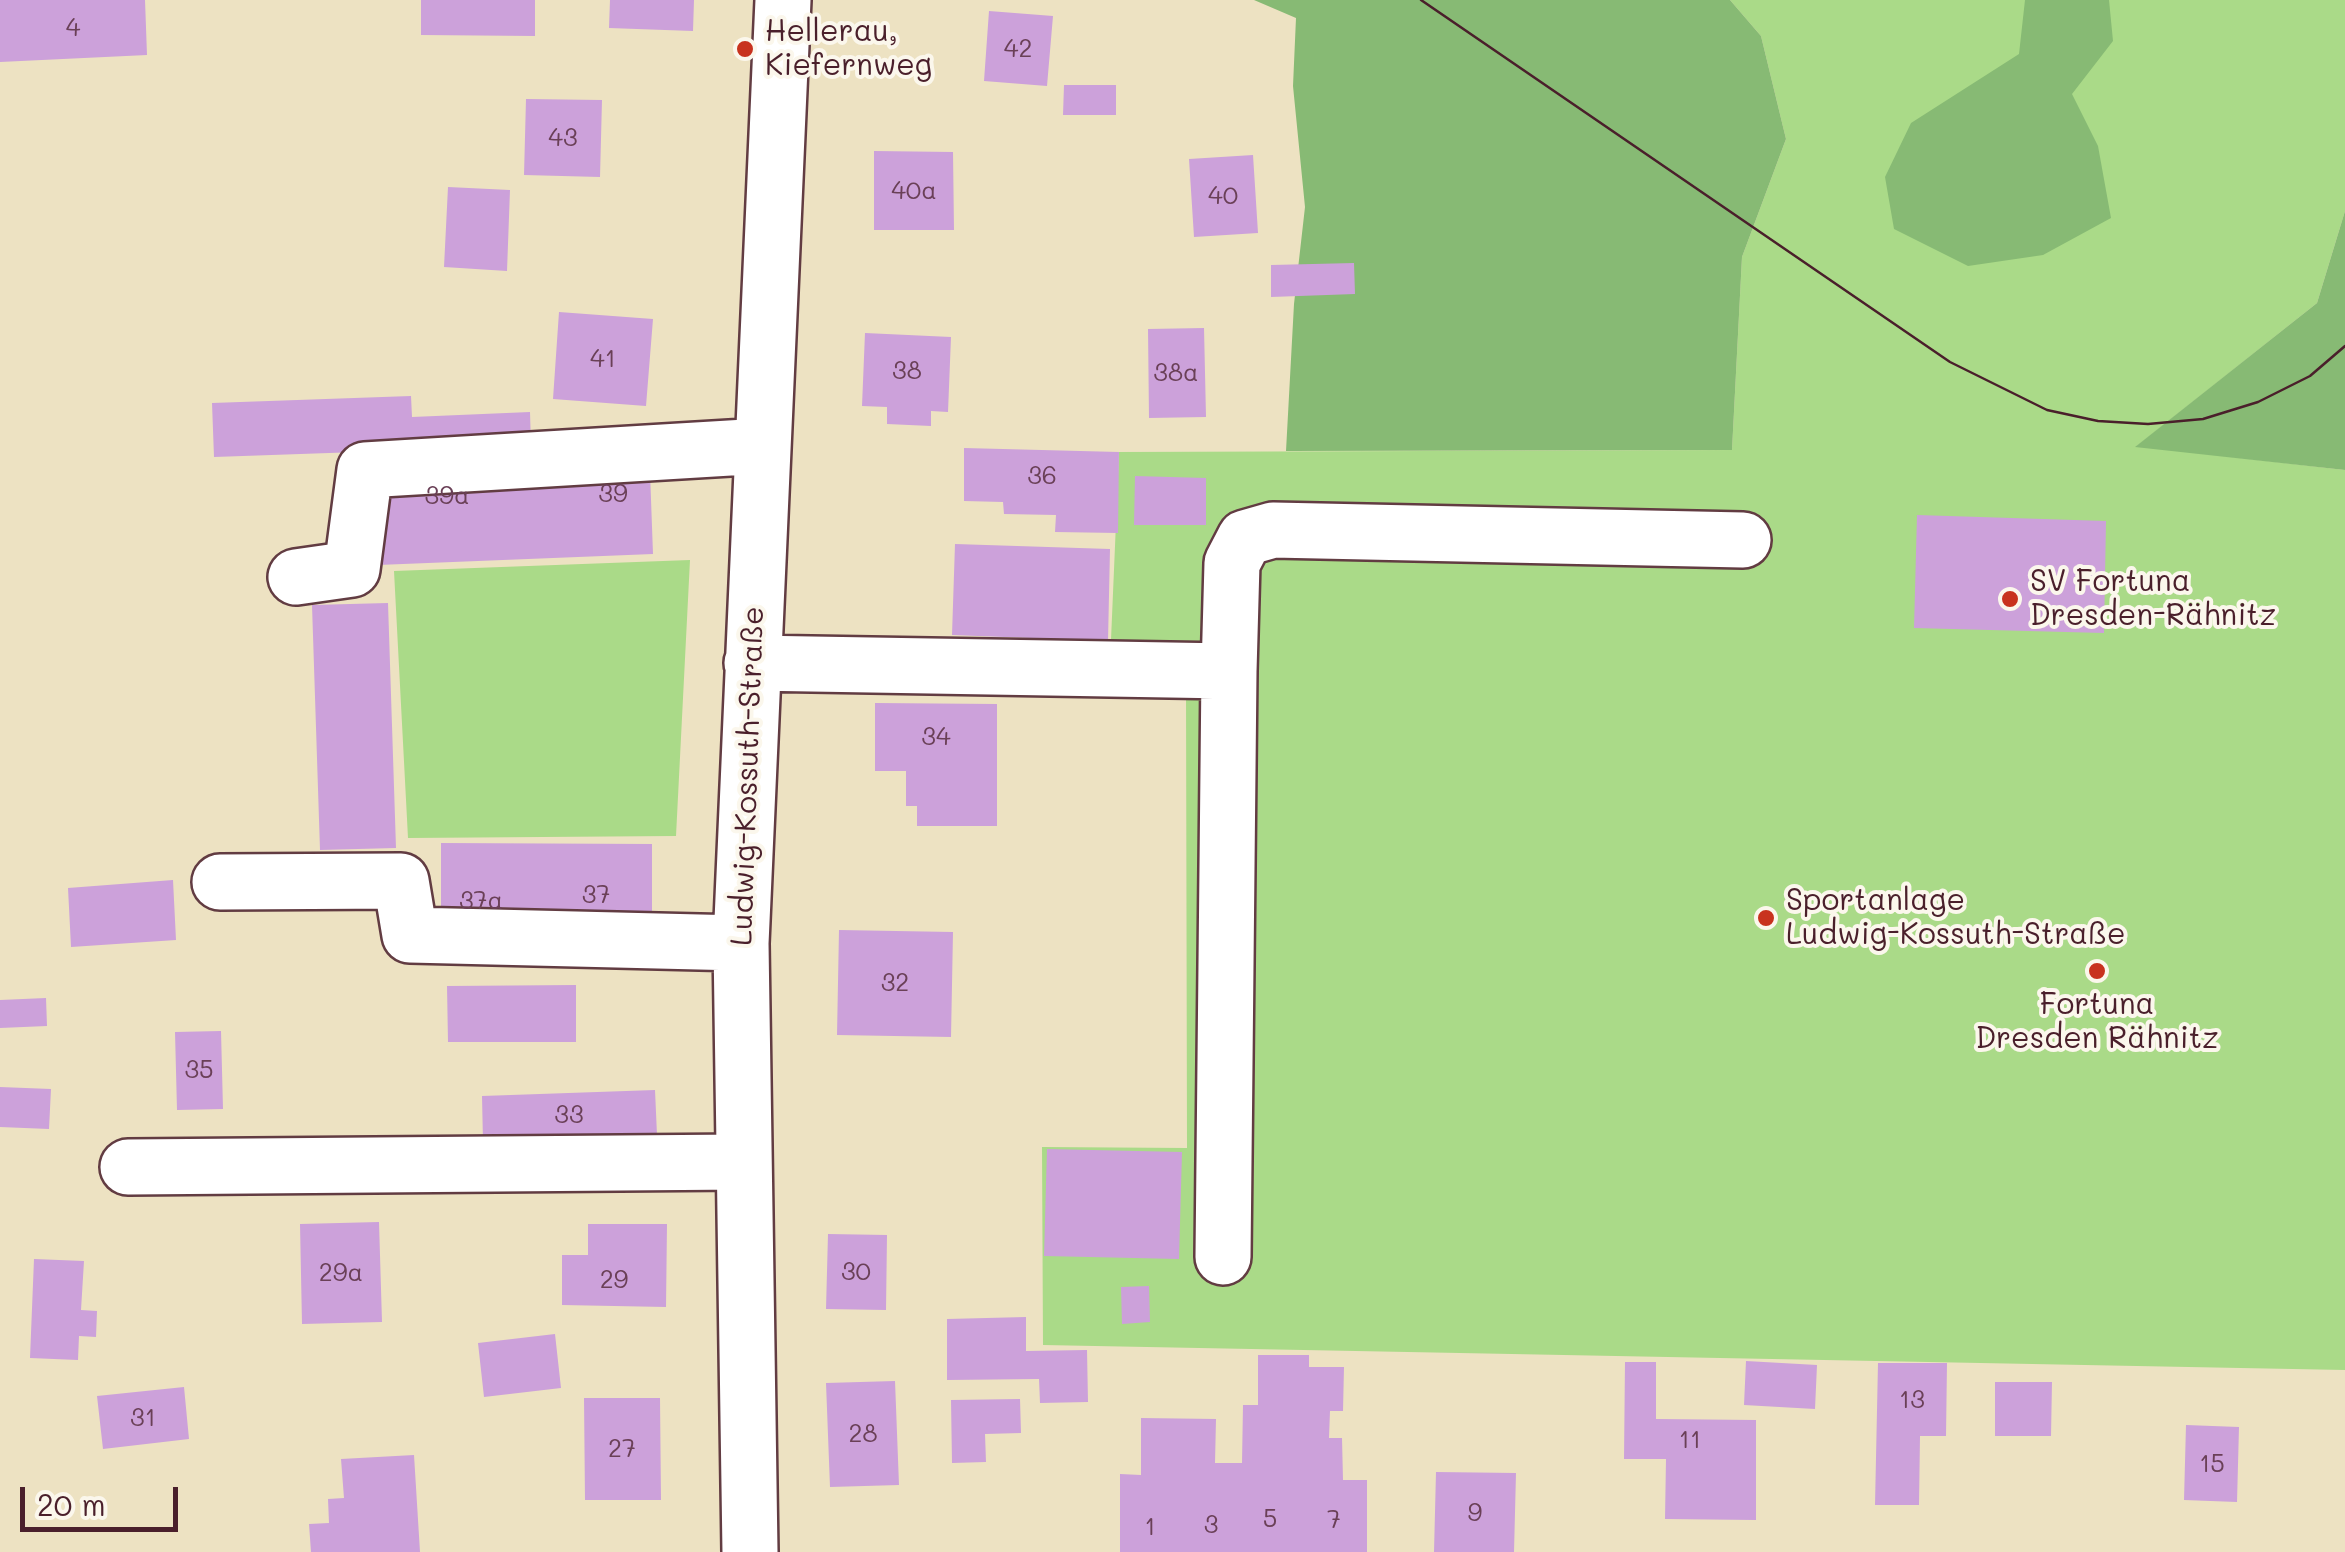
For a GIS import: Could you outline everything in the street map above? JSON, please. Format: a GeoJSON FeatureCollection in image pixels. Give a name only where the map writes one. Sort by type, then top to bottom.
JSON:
{"type":"FeatureCollection","features":[{"type":"Feature","properties":{"kind":"street","name":"Ludwig-Kossuth-Straße"},"geometry":{"type":"LineString","coordinates":[[750,1552],[741,943],[783,0]]}},
{"type":"Feature","properties":{"kind":"street"},"geometry":{"type":"LineString","coordinates":[[296,578],[352,569],[365,470],[763,446]]}},
{"type":"Feature","properties":{"kind":"street"},"geometry":{"type":"LineString","coordinates":[[1224,1257],[1232,564],[1245,538],[1273,530],[1743,540]]}},
{"type":"Feature","properties":{"kind":"street"},"geometry":{"type":"LineString","coordinates":[[752,664],[1229,671]]}},
{"type":"Feature","properties":{"kind":"street"},"geometry":{"type":"LineString","coordinates":[[220,882],[401,881],[410,936],[741,943]]}},
{"type":"Feature","properties":{"kind":"street"},"geometry":{"type":"LineString","coordinates":[[128,1166],[743,1162]]}},
{"type":"Feature","properties":{"kind":"green space"},"geometry":{"type":"Polygon","coordinates":[[[1254,0],[1730,0],[1761,36],[1786,139],[1742,257],[1732,450],[1286,451],[1294,304],[1305,207],[1293,86],[1296,18],[1254,0]]]}},
{"type":"Feature","properties":{"kind":"green space","name":"Sportanlage Ludwig-Kossuth-Straße"},"geometry":{"type":"Polygon","coordinates":[[[1730,0],[2345,0],[2345,211],[2317,303],[2137,446],[2345,470],[2345,1370],[1043,1345],[1042,1147],[1187,1148],[1186,690],[1109,687],[1119,452],[1732,450],[1742,257],[1786,139],[1761,36],[1730,0]]]}},
{"type":"Feature","properties":{"kind":"green space"},"geometry":{"type":"Polygon","coordinates":[[[2025,0],[2109,0],[2113,41],[2072,94],[2098,146],[2111,218],[2043,255],[1968,266],[1894,229],[1885,177],[1911,123],[2019,54],[2025,0]]]}},
{"type":"Feature","properties":{"kind":"green space"},"geometry":{"type":"Polygon","coordinates":[[[2345,211],[2345,470],[2135,447],[2317,303],[2345,211]]]}},
{"type":"Feature","properties":{"kind":"green space"},"geometry":{"type":"Polygon","coordinates":[[[690,560],[676,836],[408,838],[394,571],[690,560]]]}},
{"type":"Feature","properties":{"kind":"building"},"geometry":{"type":"Polygon","coordinates":[[[0,0],[145,0],[147,55],[0,62],[0,0]]]}},
{"type":"Feature","properties":{"kind":"building"},"geometry":{"type":"Polygon","coordinates":[[[421,0],[535,0],[535,36],[421,35],[421,0]]]}},
{"type":"Feature","properties":{"kind":"building"},"geometry":{"type":"Polygon","coordinates":[[[610,0],[694,0],[693,31],[609,28],[610,0]]]}},
{"type":"Feature","properties":{"kind":"building"},"geometry":{"type":"Polygon","coordinates":[[[989,11],[1053,16],[1047,86],[984,81],[989,11]]]}},
{"type":"Feature","properties":{"kind":"building"},"geometry":{"type":"Polygon","coordinates":[[[1064,85],[1116,85],[1116,115],[1063,115],[1064,85]]]}},
{"type":"Feature","properties":{"kind":"building"},"geometry":{"type":"Polygon","coordinates":[[[526,99],[602,100],[600,177],[524,175],[526,99]]]}},
{"type":"Feature","properties":{"kind":"building"},"geometry":{"type":"Polygon","coordinates":[[[874,151],[953,152],[954,230],[874,230],[874,151]]]}},
{"type":"Feature","properties":{"kind":"building"},"geometry":{"type":"Polygon","coordinates":[[[1253,155],[1258,233],[1194,237],[1189,159],[1253,155]]]}},
{"type":"Feature","properties":{"kind":"building"},"geometry":{"type":"Polygon","coordinates":[[[448,187],[510,190],[507,271],[444,267],[448,187]]]}},
{"type":"Feature","properties":{"kind":"building"},"geometry":{"type":"Polygon","coordinates":[[[1354,263],[1355,294],[1271,297],[1271,265],[1354,263]]]}},
{"type":"Feature","properties":{"kind":"building"},"geometry":{"type":"Polygon","coordinates":[[[559,312],[653,319],[646,406],[553,399],[559,312]]]}},
{"type":"Feature","properties":{"kind":"building"},"geometry":{"type":"Polygon","coordinates":[[[1204,328],[1206,417],[1149,418],[1148,329],[1204,328]]]}},
{"type":"Feature","properties":{"kind":"building"},"geometry":{"type":"Polygon","coordinates":[[[865,333],[951,337],[948,412],[931,411],[931,426],[887,424],[887,407],[862,406],[865,333]]]}},
{"type":"Feature","properties":{"kind":"building"},"geometry":{"type":"Polygon","coordinates":[[[411,396],[412,417],[530,412],[531,446],[214,457],[212,403],[411,396]]]}},
{"type":"Feature","properties":{"kind":"building"},"geometry":{"type":"Polygon","coordinates":[[[964,448],[1119,452],[1118,533],[1055,532],[1056,515],[1004,514],[1003,502],[964,501],[964,448]]]}},
{"type":"Feature","properties":{"kind":"building"},"geometry":{"type":"Polygon","coordinates":[[[650,472],[653,554],[378,565],[375,482],[650,472]]]}},
{"type":"Feature","properties":{"kind":"building"},"geometry":{"type":"Polygon","coordinates":[[[1135,476],[1206,478],[1206,525],[1134,525],[1135,476]]]}},
{"type":"Feature","properties":{"kind":"building","name":"SV Fortuna Dresden-Rähnitz"},"geometry":{"type":"Polygon","coordinates":[[[1917,515],[2106,521],[2104,633],[1914,628],[1917,515]]]}},
{"type":"Feature","properties":{"kind":"building"},"geometry":{"type":"Polygon","coordinates":[[[955,544],[1110,549],[1108,641],[952,635],[955,544]]]}},
{"type":"Feature","properties":{"kind":"building"},"geometry":{"type":"Polygon","coordinates":[[[388,603],[396,848],[320,850],[312,605],[388,603]]]}},
{"type":"Feature","properties":{"kind":"building"},"geometry":{"type":"Polygon","coordinates":[[[875,703],[997,704],[997,826],[917,826],[917,806],[906,806],[906,771],[875,771],[875,703]]]}},
{"type":"Feature","properties":{"kind":"building"},"geometry":{"type":"Polygon","coordinates":[[[441,843],[652,844],[652,923],[441,923],[441,843]]]}},
{"type":"Feature","properties":{"kind":"building"},"geometry":{"type":"Polygon","coordinates":[[[173,880],[176,940],[71,947],[68,888],[173,880]]]}},
{"type":"Feature","properties":{"kind":"building"},"geometry":{"type":"Polygon","coordinates":[[[839,930],[953,932],[951,1037],[837,1035],[839,930]]]}},
{"type":"Feature","properties":{"kind":"building"},"geometry":{"type":"Polygon","coordinates":[[[576,985],[576,1042],[448,1042],[447,986],[576,985]]]}},
{"type":"Feature","properties":{"kind":"building"},"geometry":{"type":"Polygon","coordinates":[[[46,998],[47,1026],[0,1028],[0,1000],[46,998]]]}},
{"type":"Feature","properties":{"kind":"building"},"geometry":{"type":"Polygon","coordinates":[[[221,1031],[223,1109],[177,1110],[175,1032],[221,1031]]]}},
{"type":"Feature","properties":{"kind":"building"},"geometry":{"type":"Polygon","coordinates":[[[0,1087],[51,1089],[49,1129],[0,1127],[0,1087]]]}},
{"type":"Feature","properties":{"kind":"building"},"geometry":{"type":"Polygon","coordinates":[[[655,1090],[657,1135],[483,1142],[482,1096],[655,1090]]]}},
{"type":"Feature","properties":{"kind":"building"},"geometry":{"type":"Polygon","coordinates":[[[1047,1149],[1182,1152],[1179,1259],[1044,1256],[1047,1149]]]}},
{"type":"Feature","properties":{"kind":"building"},"geometry":{"type":"Polygon","coordinates":[[[379,1222],[382,1322],[302,1324],[300,1224],[379,1222]]]}},
{"type":"Feature","properties":{"kind":"building"},"geometry":{"type":"Polygon","coordinates":[[[588,1224],[667,1224],[666,1307],[562,1305],[562,1255],[588,1255],[588,1224]]]}},
{"type":"Feature","properties":{"kind":"building"},"geometry":{"type":"Polygon","coordinates":[[[828,1234],[887,1235],[886,1310],[826,1309],[828,1234]]]}},
{"type":"Feature","properties":{"kind":"building"},"geometry":{"type":"Polygon","coordinates":[[[34,1259],[84,1261],[81,1310],[97,1311],[96,1337],[79,1336],[78,1360],[30,1358],[34,1259]]]}},
{"type":"Feature","properties":{"kind":"building"},"geometry":{"type":"Polygon","coordinates":[[[1149,1286],[1150,1322],[1122,1324],[1121,1287],[1149,1286]]]}},
{"type":"Feature","properties":{"kind":"building"},"geometry":{"type":"Polygon","coordinates":[[[1026,1317],[1026,1351],[1087,1350],[1088,1402],[1040,1403],[1039,1379],[947,1380],[947,1319],[1026,1317]]]}},
{"type":"Feature","properties":{"kind":"building"},"geometry":{"type":"Polygon","coordinates":[[[555,1334],[561,1388],[484,1397],[478,1343],[555,1334]]]}},
{"type":"Feature","properties":{"kind":"building"},"geometry":{"type":"Polygon","coordinates":[[[1258,1355],[1309,1355],[1309,1367],[1344,1367],[1343,1411],[1330,1411],[1329,1438],[1342,1438],[1343,1480],[1367,1480],[1367,1552],[1120,1552],[1120,1474],[1141,1475],[1141,1418],[1216,1419],[1215,1463],[1242,1463],[1243,1405],[1258,1405],[1258,1355]]]}},
{"type":"Feature","properties":{"kind":"building"},"geometry":{"type":"Polygon","coordinates":[[[1746,1361],[1817,1365],[1815,1409],[1744,1405],[1746,1361]]]}},
{"type":"Feature","properties":{"kind":"building"},"geometry":{"type":"Polygon","coordinates":[[[1625,1362],[1656,1362],[1656,1419],[1756,1420],[1756,1520],[1665,1519],[1666,1459],[1624,1459],[1625,1362]]]}},
{"type":"Feature","properties":{"kind":"building"},"geometry":{"type":"Polygon","coordinates":[[[1878,1363],[1947,1363],[1946,1436],[1920,1436],[1919,1505],[1875,1505],[1878,1363]]]}},
{"type":"Feature","properties":{"kind":"building"},"geometry":{"type":"Polygon","coordinates":[[[895,1381],[899,1485],[830,1487],[826,1383],[895,1381]]]}},
{"type":"Feature","properties":{"kind":"building"},"geometry":{"type":"Polygon","coordinates":[[[1995,1382],[2052,1382],[2051,1436],[1995,1436],[1995,1382]]]}},
{"type":"Feature","properties":{"kind":"building"},"geometry":{"type":"Polygon","coordinates":[[[184,1387],[189,1439],[103,1449],[97,1396],[184,1387]]]}},
{"type":"Feature","properties":{"kind":"building"},"geometry":{"type":"Polygon","coordinates":[[[584,1398],[660,1398],[661,1500],[585,1500],[584,1398]]]}},
{"type":"Feature","properties":{"kind":"building"},"geometry":{"type":"Polygon","coordinates":[[[1020,1399],[1021,1433],[985,1434],[986,1462],[952,1463],[951,1400],[1020,1399]]]}},
{"type":"Feature","properties":{"kind":"building"},"geometry":{"type":"Polygon","coordinates":[[[2186,1425],[2239,1427],[2237,1502],[2184,1500],[2186,1425]]]}},
{"type":"Feature","properties":{"kind":"building"},"geometry":{"type":"Polygon","coordinates":[[[414,1455],[420,1552],[311,1552],[309,1524],[329,1523],[328,1499],[344,1498],[341,1459],[414,1455]]]}},
{"type":"Feature","properties":{"kind":"building"},"geometry":{"type":"Polygon","coordinates":[[[1436,1472],[1516,1473],[1514,1552],[1434,1552],[1436,1472]]]}},
{"type":"Feature","properties":{"kind":"tram line"},"geometry":{"type":"LineString","coordinates":[[1421,0],[1950,362],[2047,410],[2098,421],[2148,424],[2203,419],[2258,402],[2310,376],[2345,346]]}},
{"type":"Feature","properties":{"kind":"place","name":"Hellerau, Kiefernweg"},"geometry":{"type":"Point","coordinates":[745,49]}},
{"type":"Feature","properties":{"kind":"place","name":"SV Fortuna Dresden-Rähnitz"},"geometry":{"type":"Point","coordinates":[2010,599]}},
{"type":"Feature","properties":{"kind":"place","name":"Sportanlage Ludwig-Kossuth-Straße"},"geometry":{"type":"Point","coordinates":[1766,918]}},
{"type":"Feature","properties":{"kind":"place","name":"Fortuna Dresden Rähnitz"},"geometry":{"type":"Point","coordinates":[2097,971]}}]}
